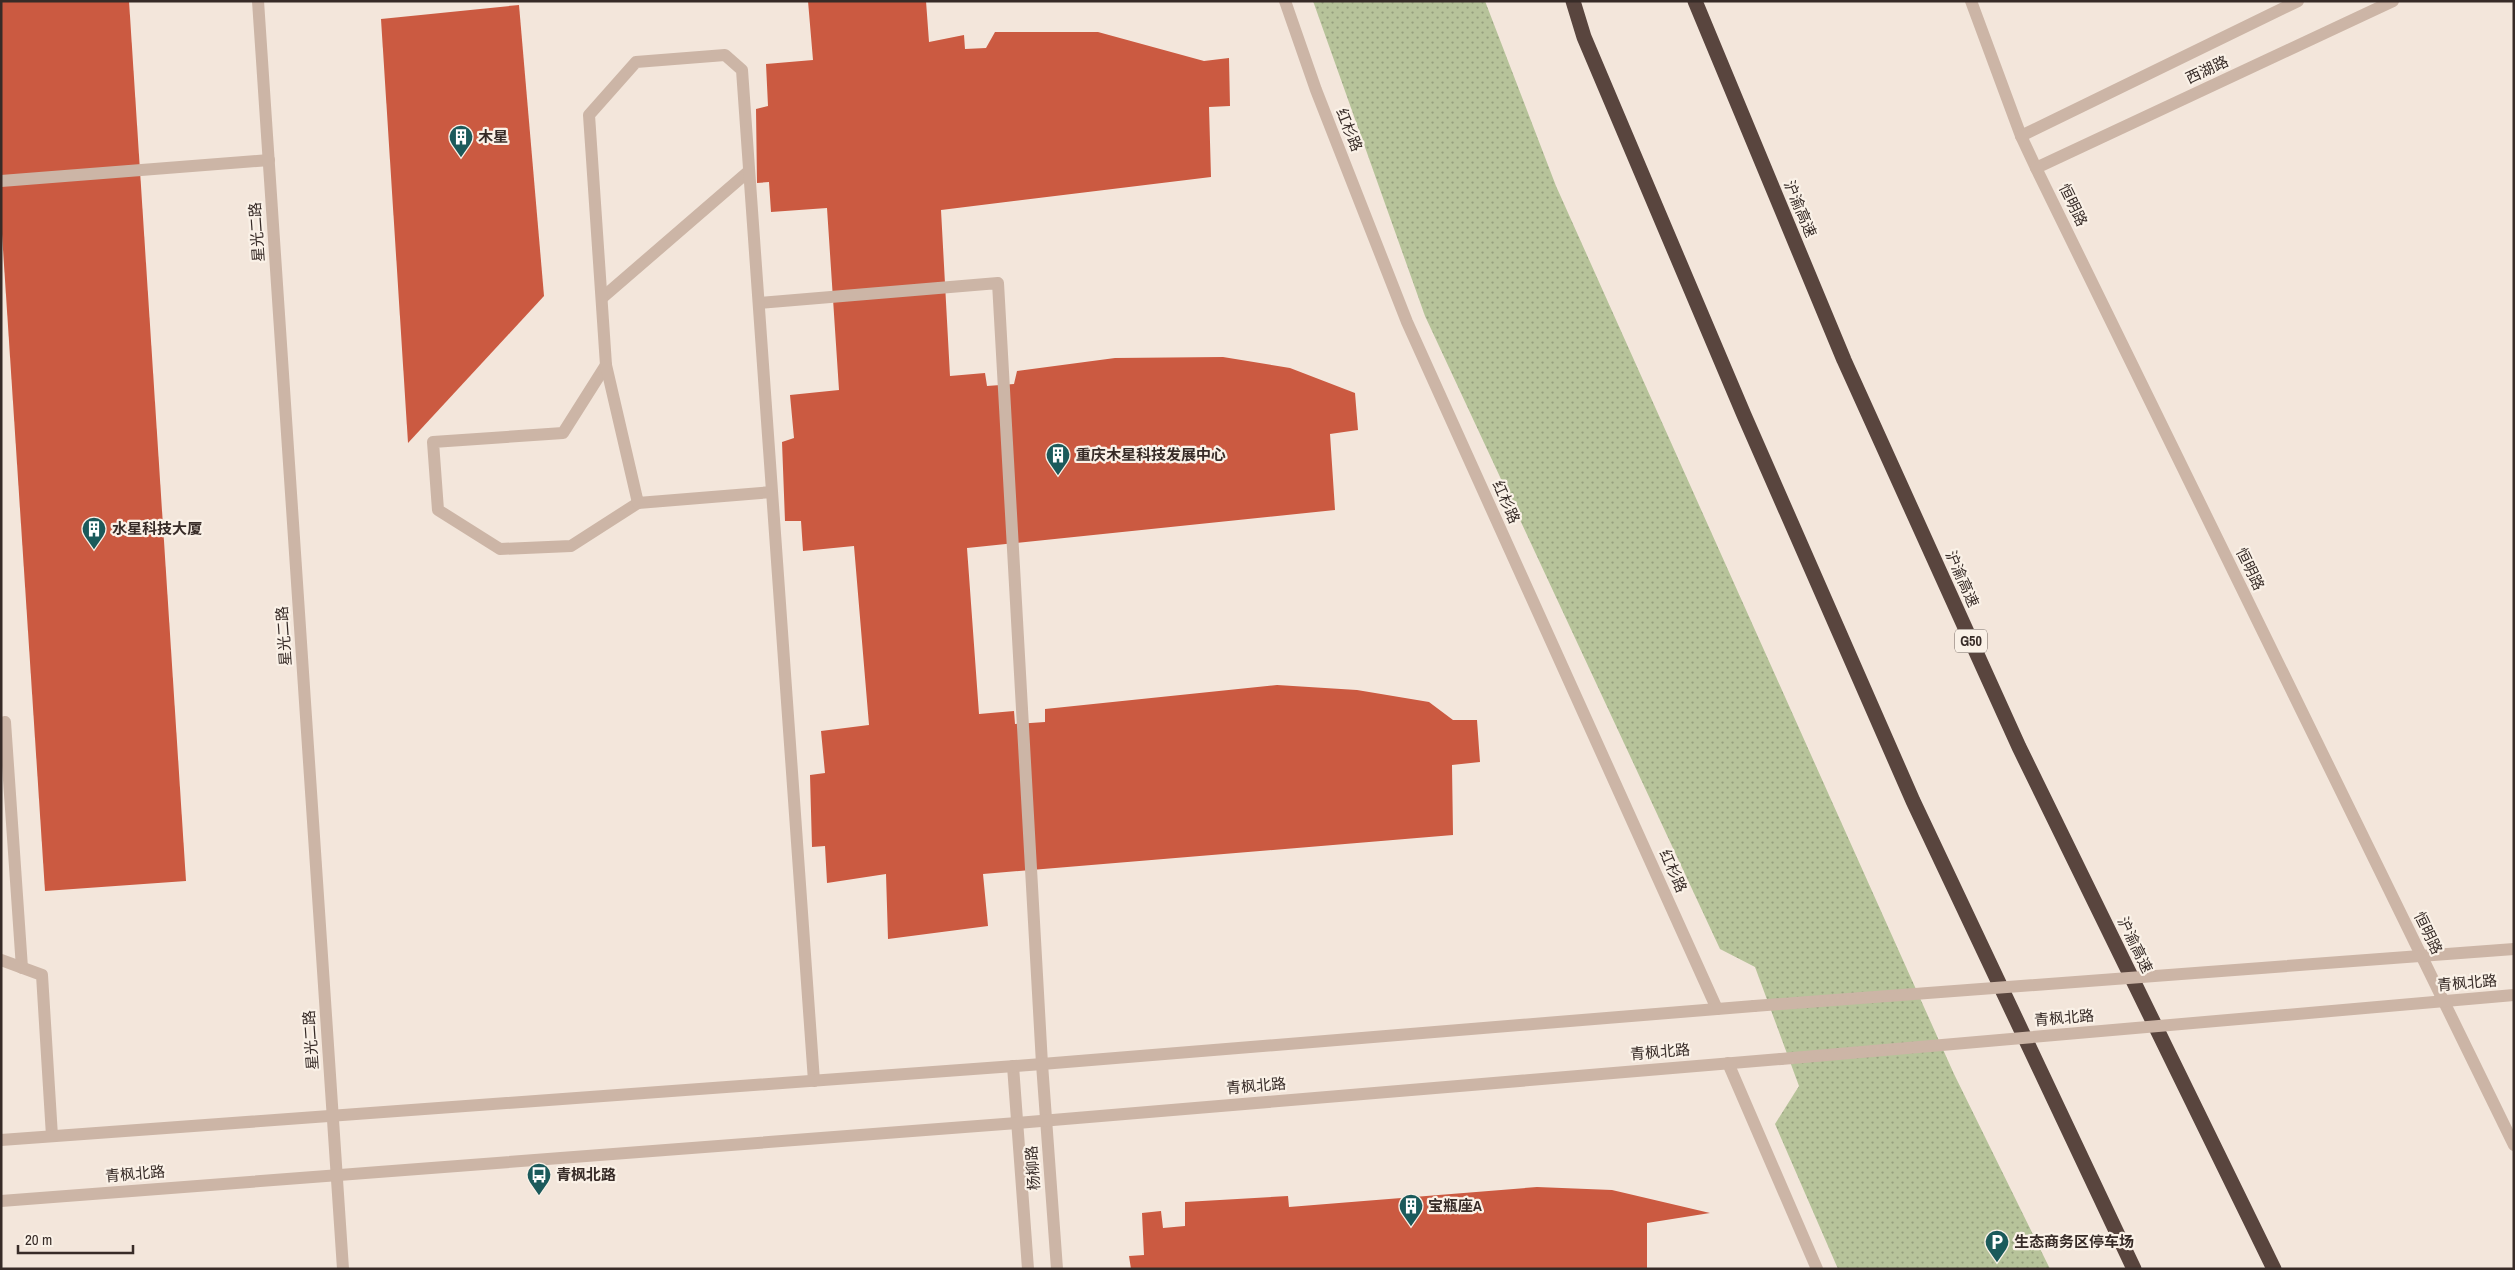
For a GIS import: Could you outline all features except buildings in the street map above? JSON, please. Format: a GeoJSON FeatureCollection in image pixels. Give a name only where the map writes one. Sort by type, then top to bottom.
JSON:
{"type":"FeatureCollection","features":[{"type":"Feature","properties":{"kind":"highway"},"geometry":{"type":"LineString","coordinates":[[1573,1],[1584,37],[1740,406],[1913,801],[2134,1269]]}},
{"type":"Feature","properties":{"kind":"highway","name":"沪渝高速"},"geometry":{"type":"LineString","coordinates":[[1695,1],[1844,360],[2015,738],[2274,1269]]}},
{"type":"Feature","properties":{"kind":"street","name":"星光二路"},"geometry":{"type":"LineString","coordinates":[[258,1],[343,1269]]}},
{"type":"Feature","properties":{"kind":"street","name":"红杉路"},"geometry":{"type":"LineString","coordinates":[[1285,1],[1316,90],[1407,322],[1717,1009]]}},
{"type":"Feature","properties":{"kind":"street","name":"恒明路"},"geometry":{"type":"LineString","coordinates":[[1971,1],[2021,136],[2036,168],[2514,1145]]}},
{"type":"Feature","properties":{"kind":"street","name":"西湖路"},"geometry":{"type":"LineString","coordinates":[[2021,136],[2298,1]]}},
{"type":"Feature","properties":{"kind":"street","name":"西湖路"},"geometry":{"type":"LineString","coordinates":[[2036,168],[2393,1]]}},
{"type":"Feature","properties":{"kind":"street"},"geometry":{"type":"LineString","coordinates":[[638,502],[606,365],[589,115],[636,62],[725,55],[742,70],[814,1081]]}},
{"type":"Feature","properties":{"kind":"street"},"geometry":{"type":"LineString","coordinates":[[1,181],[269,160]]}},
{"type":"Feature","properties":{"kind":"street"},"geometry":{"type":"LineString","coordinates":[[602,298],[750,171]]}},
{"type":"Feature","properties":{"kind":"street","name":"杨柳路"},"geometry":{"type":"LineString","coordinates":[[759,303],[998,283],[1042,1064],[1057,1269]]}},
{"type":"Feature","properties":{"kind":"street"},"geometry":{"type":"LineString","coordinates":[[606,365],[563,433],[433,442],[438,510],[500,549],[571,546],[638,502],[772,492]]}},
{"type":"Feature","properties":{"kind":"street"},"geometry":{"type":"LineString","coordinates":[[5,722],[22,968]]}},
{"type":"Feature","properties":{"kind":"street","name":"青枫北路"},"geometry":{"type":"LineString","coordinates":[[1,1140],[1042,1064],[1754,1006],[2514,949]]}},
{"type":"Feature","properties":{"kind":"street"},"geometry":{"type":"LineString","coordinates":[[1,960],[42,975],[52,1136]]}},
{"type":"Feature","properties":{"kind":"street","name":"青枫北路"},"geometry":{"type":"LineString","coordinates":[[1,1201],[1046,1120],[2514,995]]}},
{"type":"Feature","properties":{"kind":"street"},"geometry":{"type":"LineString","coordinates":[[1728,1063],[1817,1269]]}},
{"type":"Feature","properties":{"kind":"street","name":"杨柳路"},"geometry":{"type":"LineString","coordinates":[[1013,1066],[1028,1269]]}},
{"type":"Feature","properties":{"kind":"green space"},"geometry":{"type":"Polygon","coordinates":[[[1313,1],[1485,1],[1556,186],[1954,1074],[2050,1269],[1838,1269],[1775,1124],[1799,1086],[1755,967],[1720,949],[1425,316],[1313,1]]]}},
{"type":"Feature","properties":{"kind":"place","name":"木星"},"geometry":{"type":"Point","coordinates":[461,158]}},
{"type":"Feature","properties":{"kind":"place","name":"重庆木星科技发展中心"},"geometry":{"type":"Point","coordinates":[1058,476]}},
{"type":"Feature","properties":{"kind":"place","name":"水星科技大厦"},"geometry":{"type":"Point","coordinates":[94,550]}},
{"type":"Feature","properties":{"kind":"place","name":"青枫北路"},"geometry":{"type":"Point","coordinates":[539,1196]}},
{"type":"Feature","properties":{"kind":"place","name":"宝瓶座A"},"geometry":{"type":"Point","coordinates":[1411,1227]}},
{"type":"Feature","properties":{"kind":"place","name":"生态商务区停车场"},"geometry":{"type":"Point","coordinates":[1997,1263]}}]}
